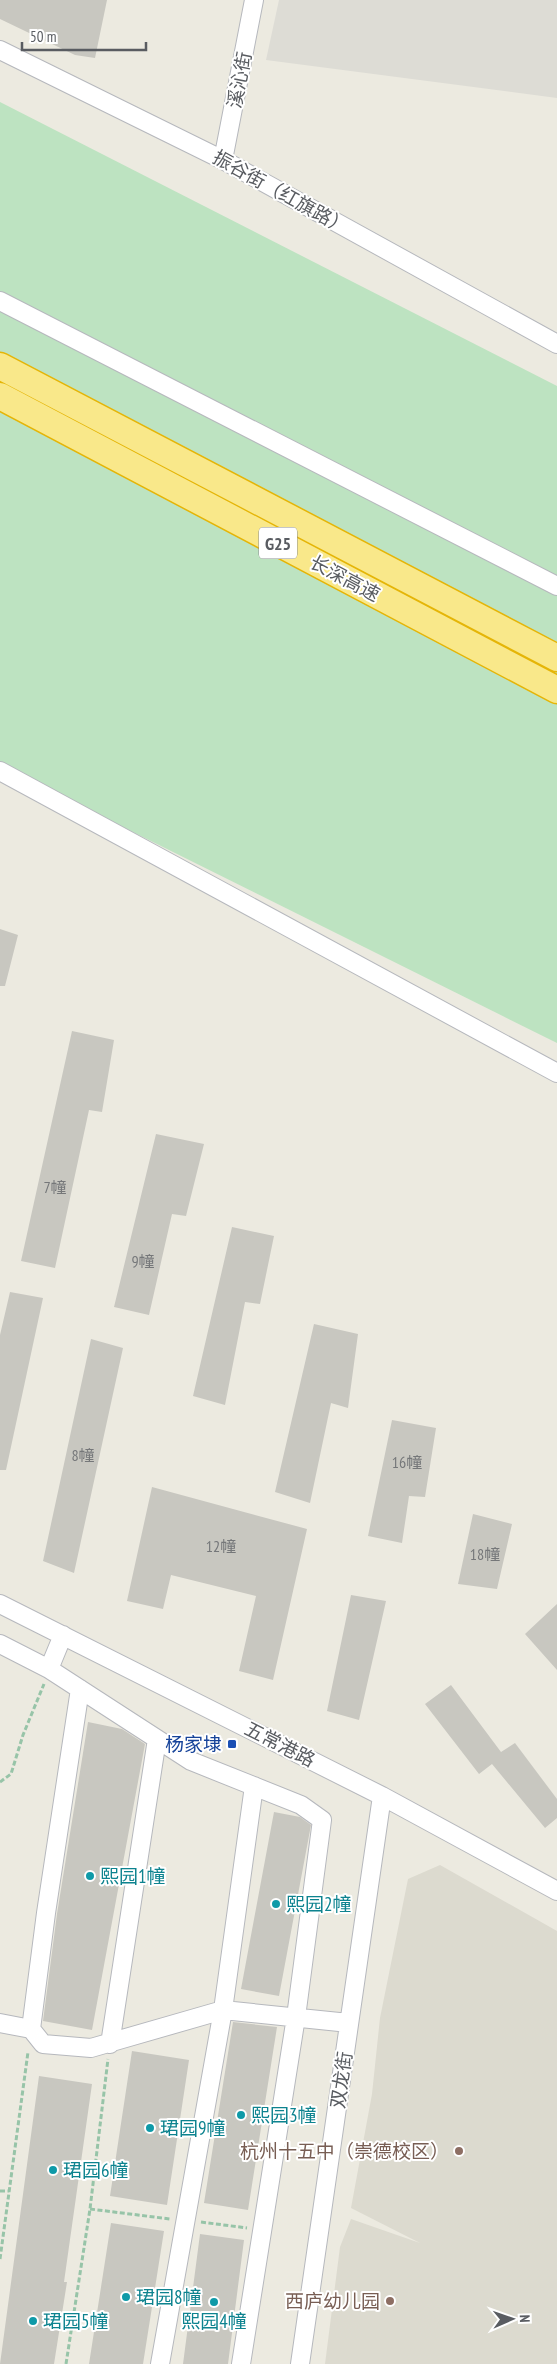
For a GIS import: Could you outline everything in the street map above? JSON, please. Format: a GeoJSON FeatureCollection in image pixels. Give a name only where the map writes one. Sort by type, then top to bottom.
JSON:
{"type":"FeatureCollection","features":[{"type":"Feature","properties":{"kind":"highway","name":"长深高速"},"geometry":{"type":"LineString","coordinates":[[0,366],[557,658]]}},
{"type":"Feature","properties":{"kind":"highway","name":"长深高速"},"geometry":{"type":"LineString","coordinates":[[0,396],[557,690]]}},
{"type":"Feature","properties":{"kind":"street","name":"溪沁街"},"geometry":{"type":"LineString","coordinates":[[224,160],[254,0]]}},
{"type":"Feature","properties":{"kind":"street","name":"振谷街（红旗路）"},"geometry":{"type":"LineString","coordinates":[[0,50],[224,160],[557,344]]}},
{"type":"Feature","properties":{"kind":"street"},"geometry":{"type":"LineString","coordinates":[[0,300],[557,586]]}},
{"type":"Feature","properties":{"kind":"street"},"geometry":{"type":"LineString","coordinates":[[0,771],[557,1073]]}},
{"type":"Feature","properties":{"kind":"street","name":"五常港路"},"geometry":{"type":"LineString","coordinates":[[0,1604],[382,1796],[557,1891]]}},
{"type":"Feature","properties":{"kind":"street"},"geometry":{"type":"LineString","coordinates":[[49,1669],[63,1635]]}},
{"type":"Feature","properties":{"kind":"street"},"geometry":{"type":"LineString","coordinates":[[0,1644],[49,1669],[191,1761],[301,1805],[322,1820],[296,2018],[240,2364]]}},
{"type":"Feature","properties":{"kind":"street"},"geometry":{"type":"LineString","coordinates":[[31,2029],[46,1913],[80,1689]]}},
{"type":"Feature","properties":{"kind":"street"},"geometry":{"type":"LineString","coordinates":[[110,2044],[157,1739]]}},
{"type":"Feature","properties":{"kind":"street"},"geometry":{"type":"LineString","coordinates":[[160,2364],[224,2010],[254,1786]]}},
{"type":"Feature","properties":{"kind":"street","name":"双龙街"},"geometry":{"type":"LineString","coordinates":[[300,2364],[382,1796]]}},
{"type":"Feature","properties":{"kind":"street"},"geometry":{"type":"LineString","coordinates":[[0,2023],[31,2029],[43,2044],[91,2048],[224,2010],[349,2023]]}},
{"type":"Feature","properties":{"kind":"path"},"geometry":{"type":"LineString","coordinates":[[0,1782],[11,1774],[23,1735],[49,1669]]}},
{"type":"Feature","properties":{"kind":"path"},"geometry":{"type":"LineString","coordinates":[[0,2258],[31,2029]]}},
{"type":"Feature","properties":{"kind":"path"},"geometry":{"type":"LineString","coordinates":[[66,2364],[90,2209],[110,2044]]}},
{"type":"Feature","properties":{"kind":"path"},"geometry":{"type":"LineString","coordinates":[[0,2190],[9,2191]]}},
{"type":"Feature","properties":{"kind":"shaded area"},"geometry":{"type":"Polygon","coordinates":[[[279,0],[557,0],[557,98],[266,60],[279,0]]]}},
{"type":"Feature","properties":{"kind":"shaded area","name":"杭州十五中（崇德校区）"},"geometry":{"type":"Polygon","coordinates":[[[440,1865],[557,1931],[557,2364],[325,2364],[340,2247],[351,2219],[420,2243],[351,2208],[372,2094],[380,2018],[408,1879],[440,1865]]]}},
{"type":"Feature","properties":{"kind":"green space"},"geometry":{"type":"Polygon","coordinates":[[[0,102],[557,386],[557,1043],[0,766],[0,102]]]}},
{"type":"Feature","properties":{"kind":"building"},"geometry":{"type":"Polygon","coordinates":[[[0,0],[107,0],[95,58],[75,55],[0,19],[0,0]]]}},
{"type":"Feature","properties":{"kind":"building"},"geometry":{"type":"Polygon","coordinates":[[[0,929],[18,935],[5,986],[0,986],[0,929]]]}},
{"type":"Feature","properties":{"kind":"building"},"geometry":{"type":"Polygon","coordinates":[[[72,1031],[114,1040],[102,1112],[89,1110],[55,1268],[21,1261],[72,1031]]]}},
{"type":"Feature","properties":{"kind":"building"},"geometry":{"type":"Polygon","coordinates":[[[156,1134],[204,1144],[186,1216],[172,1214],[149,1315],[114,1307],[156,1134]]]}},
{"type":"Feature","properties":{"kind":"building"},"geometry":{"type":"Polygon","coordinates":[[[232,1227],[274,1236],[260,1304],[245,1302],[225,1405],[193,1396],[232,1227]]]}},
{"type":"Feature","properties":{"kind":"building"},"geometry":{"type":"Polygon","coordinates":[[[10,1292],[43,1298],[6,1470],[0,1470],[0,1335],[10,1292]]]}},
{"type":"Feature","properties":{"kind":"building"},"geometry":{"type":"Polygon","coordinates":[[[314,1324],[358,1334],[348,1408],[331,1403],[310,1503],[275,1492],[314,1324]]]}},
{"type":"Feature","properties":{"kind":"building"},"geometry":{"type":"Polygon","coordinates":[[[91,1339],[123,1348],[74,1573],[43,1561],[91,1339]]]}},
{"type":"Feature","properties":{"kind":"building"},"geometry":{"type":"Polygon","coordinates":[[[392,1420],[436,1428],[425,1497],[409,1496],[402,1543],[368,1536],[392,1420]]]}},
{"type":"Feature","properties":{"kind":"building"},"geometry":{"type":"Polygon","coordinates":[[[152,1487],[307,1529],[273,1680],[239,1671],[256,1596],[171,1575],[163,1609],[127,1601],[152,1487]]]}},
{"type":"Feature","properties":{"kind":"building"},"geometry":{"type":"Polygon","coordinates":[[[473,1514],[512,1524],[497,1589],[458,1584],[473,1514]]]}},
{"type":"Feature","properties":{"kind":"building"},"geometry":{"type":"Polygon","coordinates":[[[351,1595],[386,1601],[359,1720],[327,1711],[351,1595]]]}},
{"type":"Feature","properties":{"kind":"building"},"geometry":{"type":"Polygon","coordinates":[[[557,1604],[557,1670],[525,1634],[557,1604]]]}},
{"type":"Feature","properties":{"kind":"building"},"geometry":{"type":"Polygon","coordinates":[[[451,1685],[501,1752],[515,1743],[557,1799],[557,1818],[545,1828],[492,1764],[479,1774],[425,1704],[451,1685]]]}},
{"type":"Feature","properties":{"kind":"building","name":"熙园1幢"},"geometry":{"type":"Polygon","coordinates":[[[88,1722],[122,1729],[145,1744],[92,2030],[43,2021],[57,1914],[88,1722]]]}},
{"type":"Feature","properties":{"kind":"building","name":"熙园2幢"},"geometry":{"type":"Polygon","coordinates":[[[274,1812],[300,1817],[311,1825],[279,1996],[241,1989],[274,1812]]]}},
{"type":"Feature","properties":{"kind":"building","name":"熙园3幢"},"geometry":{"type":"Polygon","coordinates":[[[233,2022],[277,2027],[248,2210],[204,2203],[233,2022]]]}},
{"type":"Feature","properties":{"kind":"building","name":"珺园9幢"},"geometry":{"type":"Polygon","coordinates":[[[132,2051],[189,2060],[167,2205],[110,2196],[132,2051]]]}},
{"type":"Feature","properties":{"kind":"building","name":"珺园6幢"},"geometry":{"type":"Polygon","coordinates":[[[39,2076],[92,2084],[64,2282],[67,2282],[54,2364],[0,2364],[39,2076]]]}},
{"type":"Feature","properties":{"kind":"building","name":"珺园8幢"},"geometry":{"type":"Polygon","coordinates":[[[111,2223],[164,2231],[143,2364],[89,2364],[111,2223]]]}},
{"type":"Feature","properties":{"kind":"building","name":"熙园4幢"},"geometry":{"type":"Polygon","coordinates":[[[200,2234],[244,2240],[228,2364],[183,2364],[200,2234]]]}},
{"type":"Feature","properties":{"kind":"place","name":"杨家埭"},"geometry":{"type":"Point","coordinates":[232,1744]}},
{"type":"Feature","properties":{"kind":"place","name":"熙园1幢"},"geometry":{"type":"Point","coordinates":[90,1876]}},
{"type":"Feature","properties":{"kind":"place","name":"熙园2幢"},"geometry":{"type":"Point","coordinates":[276,1904]}},
{"type":"Feature","properties":{"kind":"place","name":"熙园3幢"},"geometry":{"type":"Point","coordinates":[241,2115]}},
{"type":"Feature","properties":{"kind":"place","name":"珺园9幢"},"geometry":{"type":"Point","coordinates":[150,2128]}},
{"type":"Feature","properties":{"kind":"place","name":"杭州十五中（崇德校区）"},"geometry":{"type":"Point","coordinates":[459,2151]}},
{"type":"Feature","properties":{"kind":"place","name":"珺园6幢"},"geometry":{"type":"Point","coordinates":[53,2170]}},
{"type":"Feature","properties":{"kind":"place","name":"珺园8幢"},"geometry":{"type":"Point","coordinates":[126,2297]}},
{"type":"Feature","properties":{"kind":"place","name":"西庐幼儿园"},"geometry":{"type":"Point","coordinates":[390,2301]}},
{"type":"Feature","properties":{"kind":"place","name":"熙园4幢"},"geometry":{"type":"Point","coordinates":[214,2302]}},
{"type":"Feature","properties":{"kind":"place","name":"珺园5幢"},"geometry":{"type":"Point","coordinates":[33,2321]}}]}
